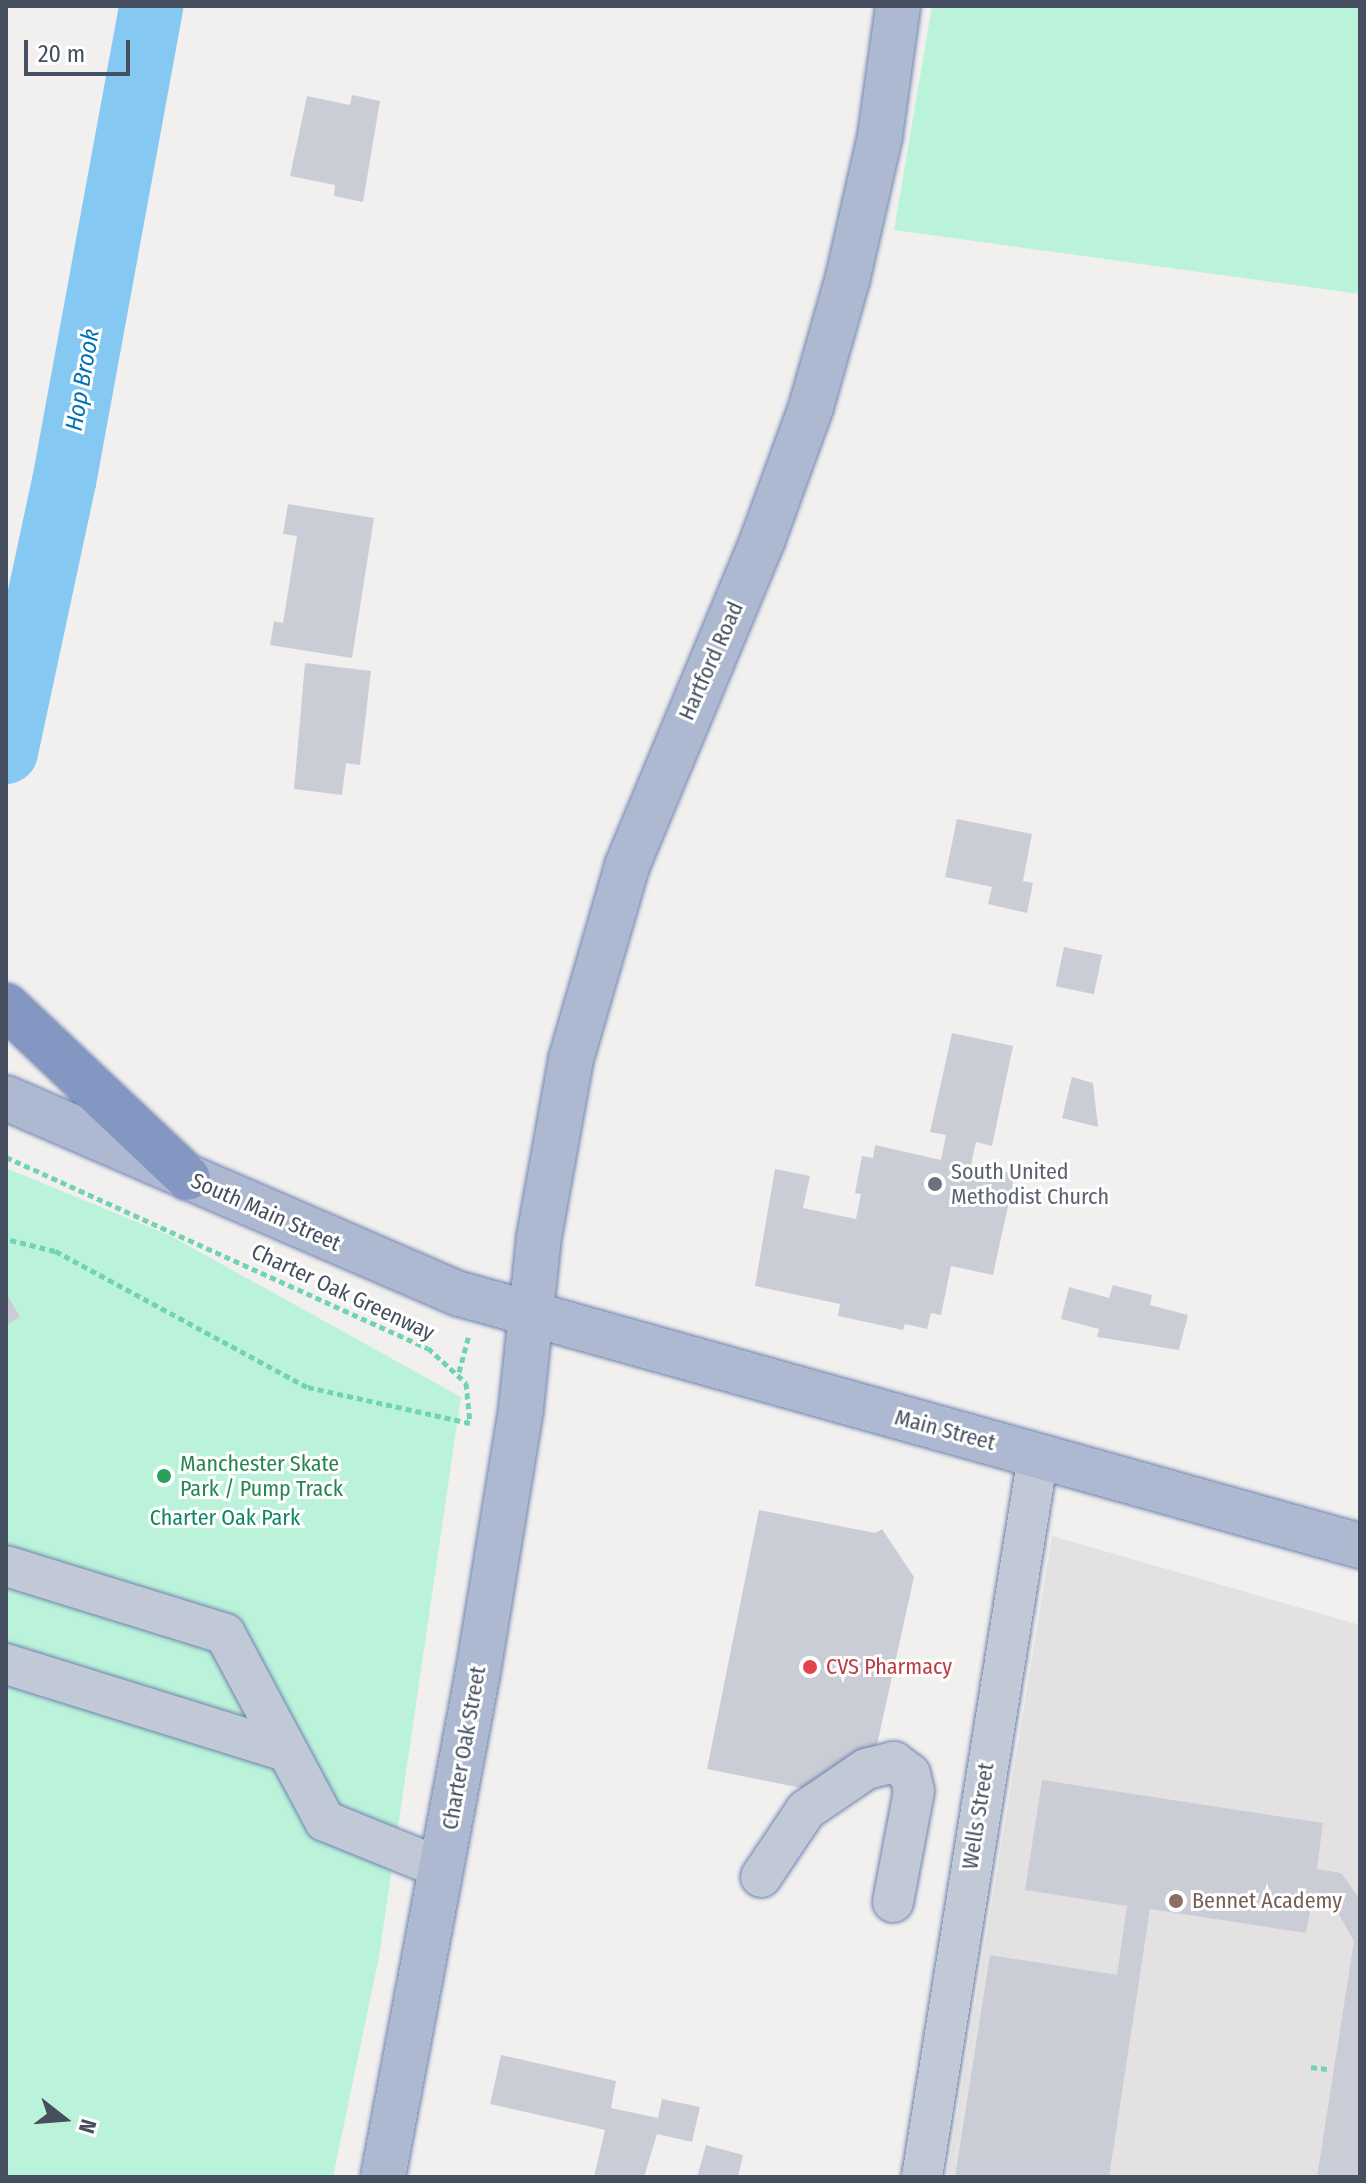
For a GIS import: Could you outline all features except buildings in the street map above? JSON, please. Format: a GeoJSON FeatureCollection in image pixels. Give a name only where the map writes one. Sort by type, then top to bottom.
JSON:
{"type":"FeatureCollection","features":[{"type":"Feature","properties":{"kind":"highway"},"geometry":{"type":"LineString","coordinates":[[6,1006],[188,1178]]}},
{"type":"Feature","properties":{"kind":"main road","name":"Hartford Road"},"geometry":{"type":"LineString","coordinates":[[530,1316],[558,1126],[594,967],[649,808],[763,539],[811,407],[848,277],[880,136],[898,6]]}},
{"type":"Feature","properties":{"kind":"main road","name":"South Main Street"},"geometry":{"type":"LineString","coordinates":[[6,1098],[390,1267],[530,1316]]}},
{"type":"Feature","properties":{"kind":"main road","name":"Main Street"},"geometry":{"type":"LineString","coordinates":[[530,1316],[1360,1546]]}},
{"type":"Feature","properties":{"kind":"main road","name":"Charter Oak Street"},"geometry":{"type":"LineString","coordinates":[[383,2177],[443,1869],[507,1494],[530,1316]]}},
{"type":"Feature","properties":{"kind":"street","name":"Wells Street"},"geometry":{"type":"LineString","coordinates":[[922,2177],[1038,1456]]}},
{"type":"Feature","properties":{"kind":"street"},"geometry":{"type":"LineString","coordinates":[[6,1566],[225,1634],[325,1821],[443,1869]]}},
{"type":"Feature","properties":{"kind":"street"},"geometry":{"type":"LineString","coordinates":[[6,1664],[286,1751]]}},
{"type":"Feature","properties":{"kind":"street"},"geometry":{"type":"LineString","coordinates":[[761,1877],[806,1810],[866,1769],[894,1762],[910,1774],[914,1791],[893,1902]]}},
{"type":"Feature","properties":{"kind":"path","name":"Charter Oak Greenway"},"geometry":{"type":"LineString","coordinates":[[6,1157],[428,1348],[466,1383],[470,1423],[307,1387],[55,1251],[6,1239]]}},
{"type":"Feature","properties":{"kind":"path"},"geometry":{"type":"LineString","coordinates":[[1311,2067],[1327,2069]]}},
{"type":"Feature","properties":{"kind":"shaded area","name":"Bennet Academy"},"geometry":{"type":"Polygon","coordinates":[[[1052,1536],[1360,1625],[1360,2177],[947,2177],[1052,1536]]]}},
{"type":"Feature","properties":{"kind":"green space"},"geometry":{"type":"Polygon","coordinates":[[[932,6],[1360,6],[1360,294],[894,230],[932,6]]]}},
{"type":"Feature","properties":{"kind":"green space","name":"Charter Oak Park"},"geometry":{"type":"Polygon","coordinates":[[[6,1168],[171,1236],[461,1397],[379,1957],[333,2177],[6,2177],[6,1168]]]}},
{"type":"Feature","properties":{"kind":"waterway","name":"Hop Brook"},"geometry":{"type":"LineString","coordinates":[[6,752],[64,482],[151,6]]}},
{"type":"Feature","properties":{"kind":"place","name":"South United Methodist Church"},"geometry":{"type":"Point","coordinates":[935,1184]}},
{"type":"Feature","properties":{"kind":"place","name":"Manchester Skate Park / Pump Track"},"geometry":{"type":"Point","coordinates":[164,1476]}},
{"type":"Feature","properties":{"kind":"place","name":"CVS Pharmacy"},"geometry":{"type":"Point","coordinates":[810,1667]}},
{"type":"Feature","properties":{"kind":"place","name":"Bennet Academy"},"geometry":{"type":"Point","coordinates":[1176,1901]}}]}
